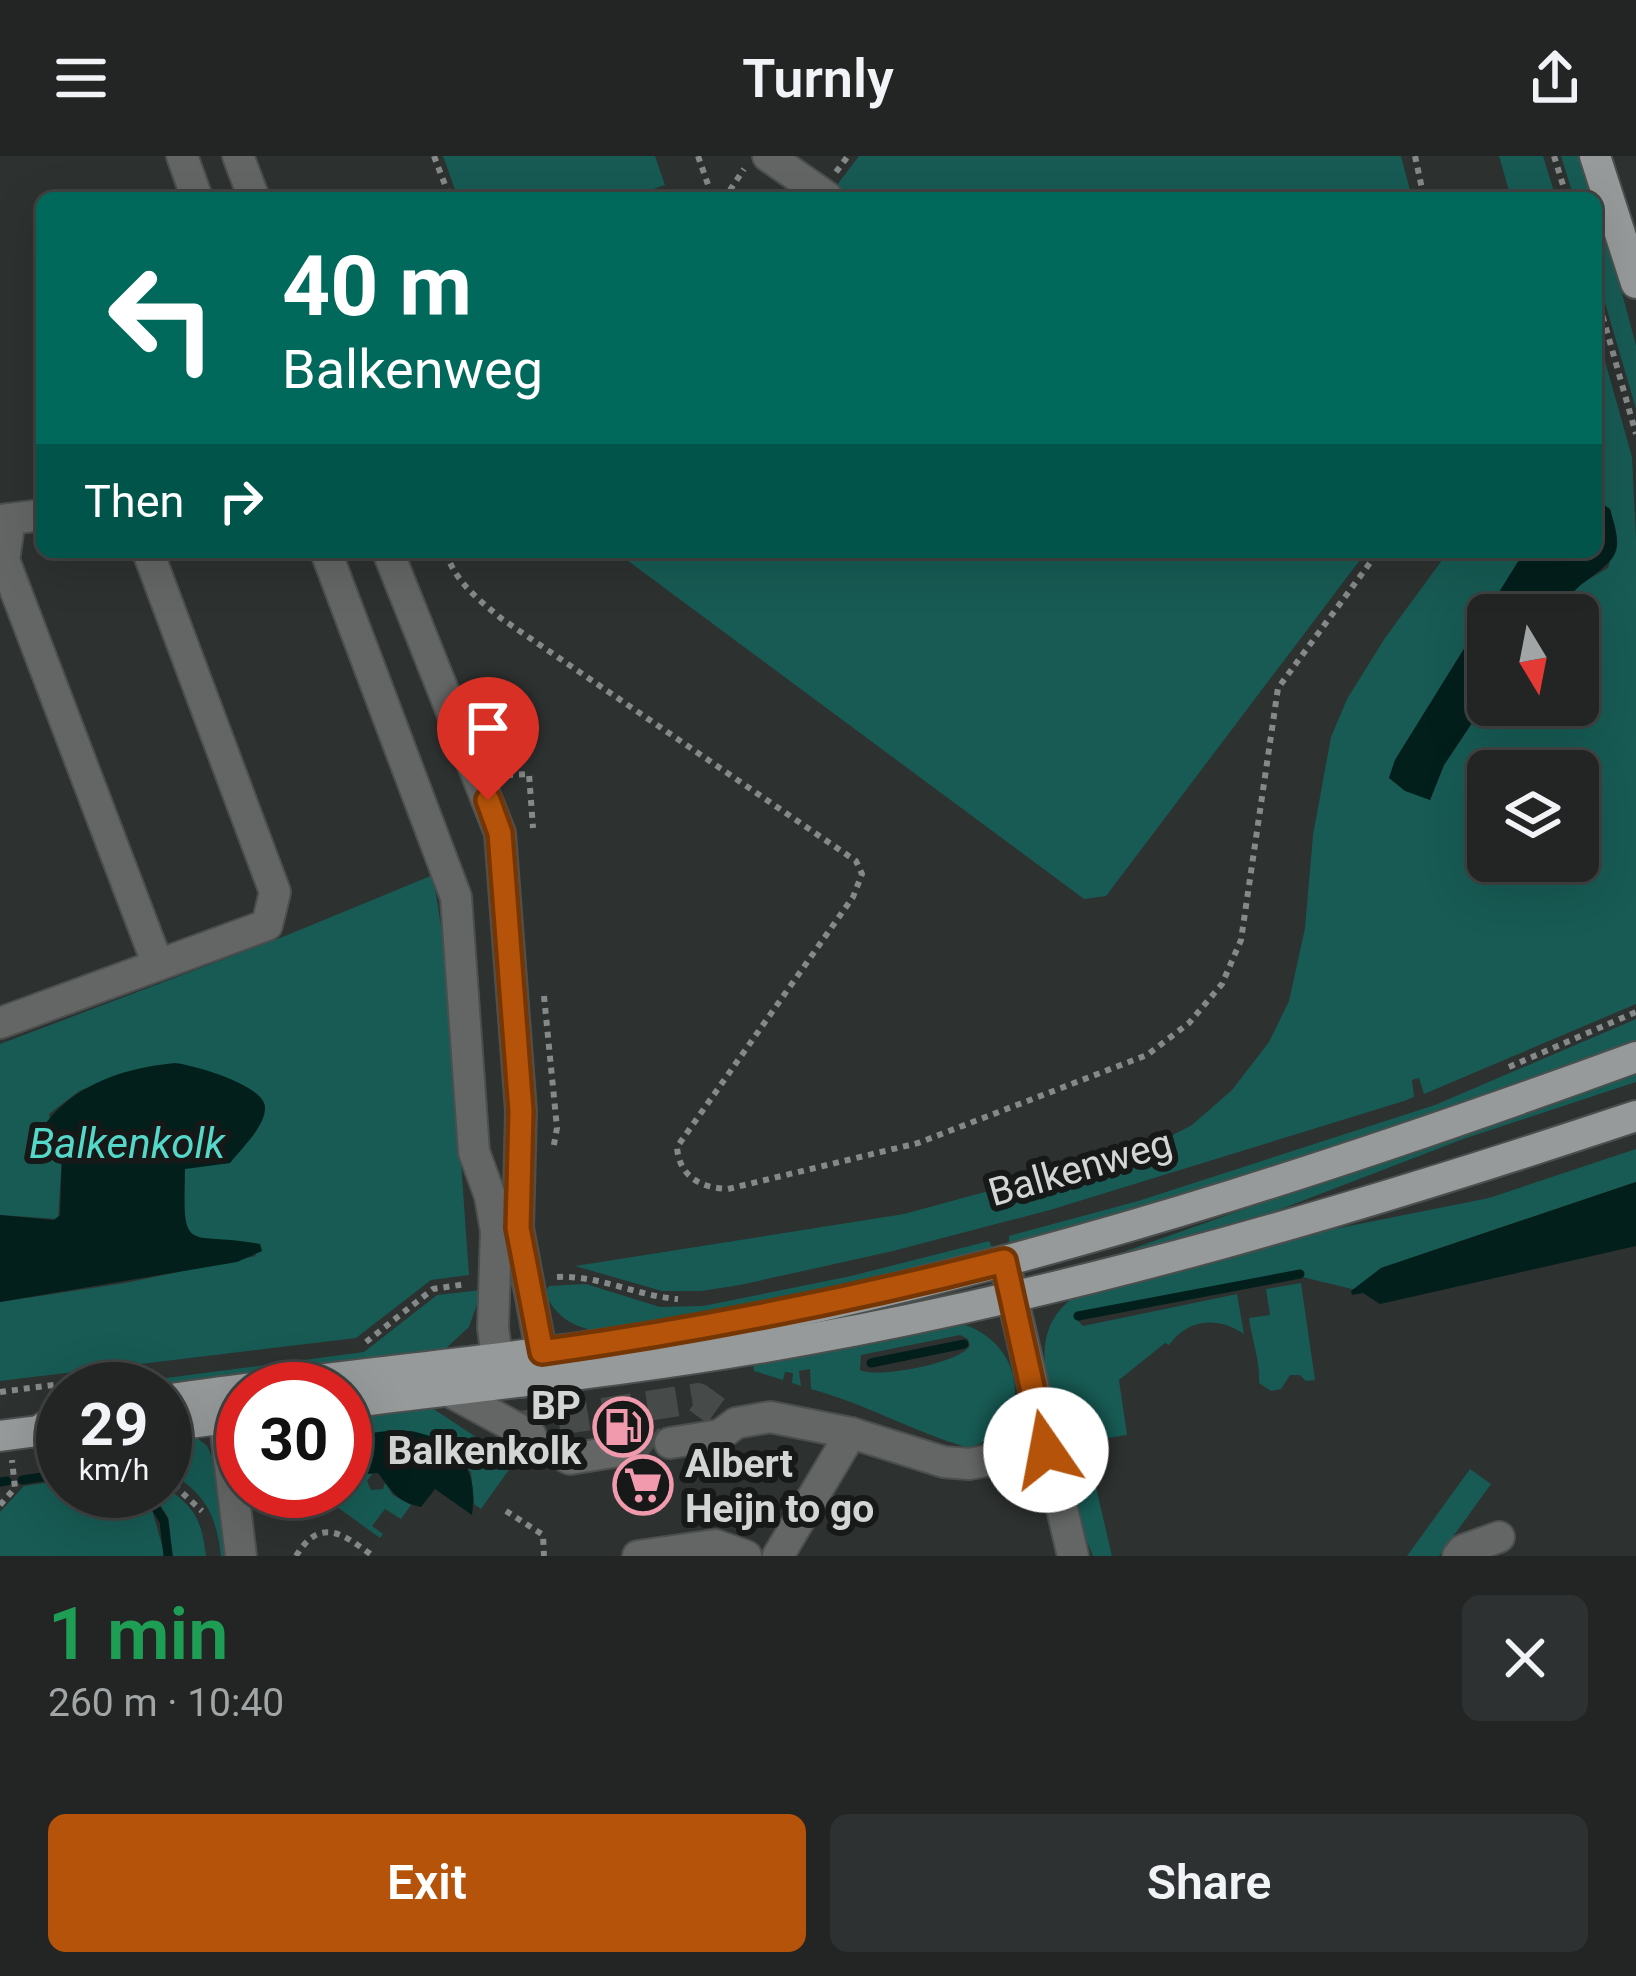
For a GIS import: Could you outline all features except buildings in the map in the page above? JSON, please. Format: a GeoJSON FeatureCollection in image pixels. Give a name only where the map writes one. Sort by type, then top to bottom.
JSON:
{"type":"FeatureCollection","features":[{"type":"Feature","properties":{"kind":"main road"},"geometry":{"type":"LineString","coordinates":[[1595,156],[1636,283]]}},
{"type":"Feature","properties":{"kind":"main road","name":"Balkenweg"},"geometry":{"type":"LineString","coordinates":[[372,1395],[447,1377],[497,1357],[704,1328],[1004,1261],[1332,1165],[1636,1057]]}},
{"type":"Feature","properties":{"kind":"main road","name":"Balkenweg"},"geometry":{"type":"LineString","coordinates":[[372,1388],[447,1377],[522,1382],[805,1340],[1012,1296],[1204,1250],[1636,1116]]}},
{"type":"Feature","properties":{"kind":"street"},"geometry":{"type":"LineString","coordinates":[[182,156],[195,192]]}},
{"type":"Feature","properties":{"kind":"street"},"geometry":{"type":"LineString","coordinates":[[238,156],[252,192]]}},
{"type":"Feature","properties":{"kind":"street"},"geometry":{"type":"LineString","coordinates":[[768,156],[820,192]]}},
{"type":"Feature","properties":{"kind":"street"},"geometry":{"type":"LineString","coordinates":[[36,516],[5,520],[4,560],[158,964]]}},
{"type":"Feature","properties":{"kind":"street"},"geometry":{"type":"LineString","coordinates":[[0,1023],[267,926],[275,892],[150,558]]}},
{"type":"Feature","properties":{"kind":"street"},"geometry":{"type":"LineString","coordinates":[[328,558],[456,897],[474,1152],[512,1281],[542,1352],[522,1382],[497,1357],[494,1328],[512,1281],[521,1111],[500,833],[390,558]]}},
{"type":"Feature","properties":{"kind":"street"},"geometry":{"type":"LineString","coordinates":[[464,994],[511,989]]}},
{"type":"Feature","properties":{"kind":"street"},"geometry":{"type":"LineString","coordinates":[[1004,1261],[1072,1556]]}},
{"type":"Feature","properties":{"kind":"street"},"geometry":{"type":"LineString","coordinates":[[447,1377],[523,1431]]}},
{"type":"Feature","properties":{"kind":"street"},"geometry":{"type":"LineString","coordinates":[[685,1439],[720,1435],[726,1417],[770,1417],[851,1433],[944,1462],[969,1464],[1046,1450]]}},
{"type":"Feature","properties":{"kind":"street"},"geometry":{"type":"LineString","coordinates":[[778,1556],[851,1433]]}},
{"type":"Feature","properties":{"kind":"street"},"geometry":{"type":"LineString","coordinates":[[563,1455],[570,1459],[618,1450]]}},
{"type":"Feature","properties":{"kind":"street"},"geometry":{"type":"LineString","coordinates":[[238,1518],[241,1556]]}},
{"type":"Feature","properties":{"kind":"street"},"geometry":{"type":"LineString","coordinates":[[1458,1556],[1499,1537]]}},
{"type":"Feature","properties":{"kind":"street"},"geometry":{"type":"LineString","coordinates":[[638,1556],[715,1545],[746,1556]]}},
{"type":"Feature","properties":{"kind":"path"},"geometry":{"type":"LineString","coordinates":[[434,156],[448,192]]}},
{"type":"Feature","properties":{"kind":"path"},"geometry":{"type":"LineString","coordinates":[[698,156],[709,192]]}},
{"type":"Feature","properties":{"kind":"path"},"geometry":{"type":"LineString","coordinates":[[724,192],[752,156]]}},
{"type":"Feature","properties":{"kind":"path"},"geometry":{"type":"LineString","coordinates":[[1415,156],[1423,192]]}},
{"type":"Feature","properties":{"kind":"path"},"geometry":{"type":"LineString","coordinates":[[1554,156],[1565,192]]}},
{"type":"Feature","properties":{"kind":"path"},"geometry":{"type":"LineString","coordinates":[[1602,313],[1636,434]]}},
{"type":"Feature","properties":{"kind":"path"},"geometry":{"type":"LineString","coordinates":[[448,558],[474,596],[502,619],[856,861],[862,874],[853,897],[677,1147],[679,1162],[689,1176],[705,1186],[728,1189],[918,1143],[1147,1055],[1189,1023],[1222,984],[1241,940],[1278,688],[1374,558]]}},
{"type":"Feature","properties":{"kind":"path"},"geometry":{"type":"LineString","coordinates":[[1506,1068],[1636,1012]]}},
{"type":"Feature","properties":{"kind":"path"},"geometry":{"type":"LineString","coordinates":[[357,1345],[433,1289],[584,1276],[650,1297],[682,1300]]}},
{"type":"Feature","properties":{"kind":"path"},"geometry":{"type":"LineString","coordinates":[[0,1504],[15,1488],[35,1431]]}},
{"type":"Feature","properties":{"kind":"path"},"geometry":{"type":"LineString","coordinates":[[192,1498],[204,1515]]}},
{"type":"Feature","properties":{"kind":"path"},"geometry":{"type":"LineString","coordinates":[[506,1511],[542,1535],[544,1556]]}},
{"type":"Feature","properties":{"kind":"path"},"geometry":{"type":"LineString","coordinates":[[296,1556],[309,1540],[331,1531],[373,1556]]}},
{"type":"Feature","properties":{"kind":"shaded area"},"geometry":{"type":"Polygon","coordinates":[[[443,156],[655,156],[665,185],[645,192],[456,192],[443,156]]]}},
{"type":"Feature","properties":{"kind":"shaded area"},"geometry":{"type":"Polygon","coordinates":[[[859,156],[1401,156],[1410,192],[832,192],[859,156]]]}},
{"type":"Feature","properties":{"kind":"shaded area"},"geometry":{"type":"Polygon","coordinates":[[[1499,156],[1543,156],[1554,192],[1509,192],[1499,156]]]}},
{"type":"Feature","properties":{"kind":"shaded area"},"geometry":{"type":"Polygon","coordinates":[[[1561,156],[1584,156],[1595,192],[1572,192],[1561,156]]]}},
{"type":"Feature","properties":{"kind":"shaded area"},"geometry":{"type":"Polygon","coordinates":[[[1602,219],[1636,345],[1636,409],[1602,293],[1602,219]]]}},
{"type":"Feature","properties":{"kind":"shaded area"},"geometry":{"type":"Polygon","coordinates":[[[1602,350],[1632,457],[1636,1004],[1424,1094],[1419,1078],[1412,1080],[1414,1097],[1404,1101],[1050,1210],[893,1251],[701,1291],[662,1291],[575,1266],[904,1214],[1150,1147],[1192,1125],[1232,1090],[1269,1042],[1289,1001],[1305,928],[1313,835],[1331,737],[1347,699],[1385,638],[1444,558],[1520,558],[1498,594],[1467,594],[1467,644],[1395,760],[1389,778],[1430,800],[1444,765],[1470,726],[1599,726],[1599,594],[1572,594],[1608,568],[1616,541],[1610,509],[1602,504],[1602,350]]]}},
{"type":"Feature","properties":{"kind":"shaded area"},"geometry":{"type":"Polygon","coordinates":[[[624,558],[1361,558],[1106,896],[1084,899],[624,558]]]}},
{"type":"Feature","properties":{"kind":"shaded area"},"geometry":{"type":"Polygon","coordinates":[[[433,875],[447,964],[469,1275],[431,1280],[356,1338],[157,1362],[36,1362],[36,1377],[0,1381],[0,1302],[256,1256],[250,1243],[197,1240],[189,1235],[184,1223],[185,1169],[136,1070],[79,1091],[49,1114],[62,1155],[58,1219],[0,1215],[0,1044],[433,875]]]}},
{"type":"Feature","properties":{"kind":"shaded area"},"geometry":{"type":"Polygon","coordinates":[[[1636,1019],[1636,1044],[1444,1114],[1009,1249],[1009,1236],[1138,1201],[1435,1105],[1636,1019]]]}},
{"type":"Feature","properties":{"kind":"shaded area"},"geometry":{"type":"Polygon","coordinates":[[[1636,1070],[1636,1082],[1466,1138],[1190,1244],[1128,1259],[1126,1251],[1636,1070]]]}},
{"type":"Feature","properties":{"kind":"shaded area"},"geometry":{"type":"Polygon","coordinates":[[[1636,1149],[1636,1182],[1381,1268],[1356,1290],[1298,1276],[1074,1317],[1083,1326],[1237,1294],[1244,1334],[1213,1323],[1185,1330],[1119,1380],[1127,1435],[1063,1445],[1047,1378],[1046,1338],[1066,1304],[1087,1289],[1319,1232],[1489,1198],[1636,1149]]]}},
{"type":"Feature","properties":{"kind":"shaded area"},"geometry":{"type":"Polygon","coordinates":[[[989,1241],[995,1253],[829,1293],[600,1331],[566,1320],[545,1292],[549,1286],[586,1284],[660,1307],[703,1306],[989,1241]]]}},
{"type":"Feature","properties":{"kind":"shaded area"},"geometry":{"type":"Polygon","coordinates":[[[1301,1283],[1315,1380],[1290,1375],[1281,1389],[1271,1391],[1259,1383],[1249,1318],[1270,1315],[1266,1289],[1301,1283]]]}},
{"type":"Feature","properties":{"kind":"shaded area"},"geometry":{"type":"Polygon","coordinates":[[[482,1290],[469,1327],[443,1351],[355,1362],[288,1362],[364,1352],[437,1295],[482,1290]]]}},
{"type":"Feature","properties":{"kind":"shaded area"},"geometry":{"type":"Polygon","coordinates":[[[958,1323],[997,1346],[1009,1363],[1014,1402],[992,1437],[969,1448],[811,1389],[810,1369],[799,1371],[801,1386],[792,1383],[793,1373],[785,1372],[783,1380],[754,1371],[752,1357],[958,1323]],[[960,1335],[861,1355],[860,1370],[899,1371],[935,1363],[963,1352],[970,1346],[960,1335]]]}},
{"type":"Feature","properties":{"kind":"shaded area"},"geometry":{"type":"Polygon","coordinates":[[[216,1371],[216,1379],[192,1382],[192,1375],[216,1371]]]}},
{"type":"Feature","properties":{"kind":"shaded area"},"geometry":{"type":"Polygon","coordinates":[[[426,1404],[479,1439],[474,1446],[488,1456],[494,1450],[513,1464],[481,1509],[474,1504],[471,1472],[435,1438],[413,1431],[372,1434],[372,1409],[426,1404]]]}},
{"type":"Feature","properties":{"kind":"shaded area"},"geometry":{"type":"Polygon","coordinates":[[[192,1437],[207,1446],[216,1465],[216,1518],[222,1518],[226,1556],[221,1556],[205,1504],[192,1489],[192,1437]]]}},
{"type":"Feature","properties":{"kind":"shaded area"},"geometry":{"type":"Polygon","coordinates":[[[1088,1453],[1112,1556],[1093,1556],[1080,1525],[1065,1456],[1088,1453]]]}},
{"type":"Feature","properties":{"kind":"shaded area"},"geometry":{"type":"Polygon","coordinates":[[[1470,1469],[1491,1484],[1439,1556],[1407,1556],[1470,1469]]]}},
{"type":"Feature","properties":{"kind":"shaded area"},"geometry":{"type":"Polygon","coordinates":[[[385,1483],[393,1495],[411,1505],[401,1519],[385,1509],[372,1526],[383,1534],[380,1538],[352,1518],[372,1518],[372,1490],[383,1489],[385,1483]]]}},
{"type":"Feature","properties":{"kind":"shaded area"},"geometry":{"type":"Polygon","coordinates":[[[36,1484],[36,1518],[154,1518],[165,1556],[0,1556],[0,1512],[24,1486],[36,1484]]]}},
{"type":"Feature","properties":{"kind":"shaded area"},"geometry":{"type":"Polygon","coordinates":[[[192,1512],[206,1556],[173,1556],[168,1518],[192,1518],[192,1512]]]}},
{"type":"Feature","properties":{"kind":"water"},"geometry":{"type":"Polygon","coordinates":[[[1602,504],[1610,509],[1616,552],[1572,594],[1498,594],[1520,558],[1602,558],[1602,504]]]}},
{"type":"Feature","properties":{"kind":"water"},"geometry":{"type":"Polygon","coordinates":[[[1467,644],[1470,726],[1444,765],[1430,800],[1405,791],[1389,778],[1395,760],[1467,644]]]}},
{"type":"Feature","properties":{"kind":"water","name":"Balkenkolk"},"geometry":{"type":"Polygon","coordinates":[[[175,1063],[227,1077],[262,1099],[262,1122],[230,1163],[185,1169],[184,1197],[188,1229],[194,1235],[260,1244],[262,1251],[237,1262],[0,1302],[0,1215],[54,1220],[60,1215],[62,1155],[34,1143],[45,1125],[92,1085],[132,1070],[175,1063]]]}},
{"type":"Feature","properties":{"kind":"water"},"geometry":{"type":"Polygon","coordinates":[[[1636,1182],[1636,1246],[1380,1304],[1363,1293],[1352,1295],[1351,1291],[1381,1268],[1636,1182]]]}},
{"type":"Feature","properties":{"kind":"water"},"geometry":{"type":"Polygon","coordinates":[[[415,1432],[457,1453],[471,1480],[472,1515],[435,1489],[421,1507],[401,1499],[378,1473],[372,1474],[372,1433],[415,1432]]]}},
{"type":"Feature","properties":{"kind":"waterway"},"geometry":{"type":"LineString","coordinates":[[1078,1316],[1300,1274]]}},
{"type":"Feature","properties":{"kind":"waterway"},"geometry":{"type":"LineString","coordinates":[[871,1363],[964,1344]]}},
{"type":"Feature","properties":{"kind":"waterway"},"geometry":{"type":"LineString","coordinates":[[22,1480],[36,1478]]}},
{"type":"Feature","properties":{"kind":"waterway"},"geometry":{"type":"LineString","coordinates":[[0,1482],[7,1481]]}},
{"type":"Feature","properties":{"kind":"waterway"},"geometry":{"type":"LineString","coordinates":[[162,1518],[168,1556]]}},
{"type":"Feature","properties":{"kind":"tunnel"},"geometry":{"type":"LineString","coordinates":[[514,1427],[698,1398],[716,1411]]}},
{"type":"Feature","properties":{"kind":"tunnel"},"geometry":{"type":"LineString","coordinates":[[614,1411],[656,1445]]}},
{"type":"Feature","properties":{"kind":"place","name":"BP Balkenkolk"},"geometry":{"type":"Point","coordinates":[623,1427]}},
{"type":"Feature","properties":{"kind":"place","name":"Albert Heijn to go"},"geometry":{"type":"Point","coordinates":[643,1485]}},
{"type":"Feature","properties":{"kind":"route"},"geometry":{"type":"LineString","coordinates":[[488,800],[500,833],[521,1111],[518,1228],[542,1352],[818,1306],[1004,1261],[1046,1450]]}}]}
